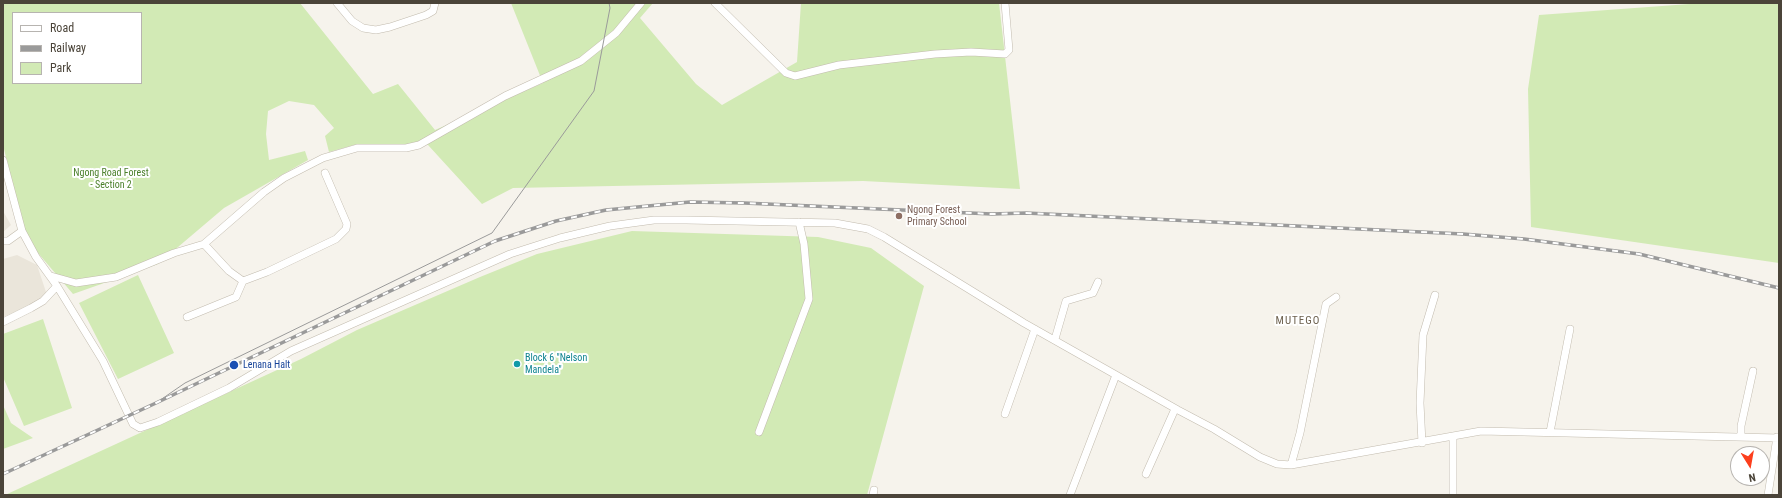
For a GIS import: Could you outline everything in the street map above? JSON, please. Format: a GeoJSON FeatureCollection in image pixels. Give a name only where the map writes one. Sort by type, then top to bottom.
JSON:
{"type":"FeatureCollection","features":[{"type":"Feature","properties":{"kind":"street"},"geometry":{"type":"LineString","coordinates":[[337,3],[352,21],[363,28],[376,30],[426,15],[433,11],[435,3]]}},
{"type":"Feature","properties":{"kind":"street"},"geometry":{"type":"LineString","coordinates":[[51,276],[76,283],[116,277],[174,253],[204,244],[264,192],[284,178],[323,158],[357,148],[414,147],[505,96],[576,63],[604,43],[641,3]]}},
{"type":"Feature","properties":{"kind":"street"},"geometry":{"type":"LineString","coordinates":[[715,3],[786,73],[795,76],[839,65],[935,54],[971,52],[1005,54],[1009,50],[1005,3]]}},
{"type":"Feature","properties":{"kind":"street"},"geometry":{"type":"LineString","coordinates":[[3,160],[22,231],[36,257],[51,276],[104,361],[133,424],[140,428],[158,422],[228,388],[291,351],[488,263],[531,246],[598,229],[654,220],[835,223],[868,229],[1035,329],[1055,339],[1175,409],[1214,429],[1260,457],[1277,464],[1291,465],[1488,431],[1778,437],[1768,495]]}},
{"type":"Feature","properties":{"kind":"street"},"geometry":{"type":"LineString","coordinates":[[187,317],[236,297],[243,282],[336,239],[346,229],[345,219],[326,173]]}},
{"type":"Feature","properties":{"kind":"street"},"geometry":{"type":"LineString","coordinates":[[759,432],[809,299],[804,244],[799,222]]}},
{"type":"Feature","properties":{"kind":"street"},"geometry":{"type":"LineString","coordinates":[[3,241],[8,241],[22,231]]}},
{"type":"Feature","properties":{"kind":"street"},"geometry":{"type":"LineString","coordinates":[[204,244],[229,271],[243,282]]}},
{"type":"Feature","properties":{"kind":"street"},"geometry":{"type":"LineString","coordinates":[[1055,339],[1066,301],[1093,293],[1098,282]]}},
{"type":"Feature","properties":{"kind":"street"},"geometry":{"type":"LineString","coordinates":[[3,322],[43,301],[57,286]]}},
{"type":"Feature","properties":{"kind":"street"},"geometry":{"type":"LineString","coordinates":[[1422,443],[1420,403],[1423,335],[1435,295]]}},
{"type":"Feature","properties":{"kind":"street"},"geometry":{"type":"LineString","coordinates":[[1291,465],[1300,433],[1326,304],[1336,297]]}},
{"type":"Feature","properties":{"kind":"street"},"geometry":{"type":"LineString","coordinates":[[1005,414],[1035,329]]}},
{"type":"Feature","properties":{"kind":"street"},"geometry":{"type":"LineString","coordinates":[[1550,432],[1570,329]]}},
{"type":"Feature","properties":{"kind":"street"},"geometry":{"type":"LineString","coordinates":[[1741,436],[1741,426],[1753,371]]}},
{"type":"Feature","properties":{"kind":"street"},"geometry":{"type":"LineString","coordinates":[[1070,495],[1116,375]]}},
{"type":"Feature","properties":{"kind":"street"},"geometry":{"type":"LineString","coordinates":[[1146,474],[1175,409]]}},
{"type":"Feature","properties":{"kind":"street"},"geometry":{"type":"LineString","coordinates":[[1453,436],[1453,495]]}},
{"type":"Feature","properties":{"kind":"shaded area"},"geometry":{"type":"Polygon","coordinates":[[[3,211],[11,225],[3,232],[3,211]]]}},
{"type":"Feature","properties":{"kind":"shaded area"},"geometry":{"type":"Polygon","coordinates":[[[17,255],[37,265],[48,298],[3,317],[3,259],[17,255]]]}},
{"type":"Feature","properties":{"kind":"green space","name":"Ngong Road Forest - Section 2"},"geometry":{"type":"Polygon","coordinates":[[[3,3],[300,3],[373,94],[398,84],[435,130],[543,83],[511,3],[653,3],[640,18],[696,84],[722,105],[797,62],[801,3],[999,3],[1020,189],[863,181],[513,188],[482,204],[428,145],[358,144],[329,152],[325,136],[334,128],[314,105],[289,101],[268,111],[266,134],[269,160],[305,151],[308,160],[224,208],[158,264],[73,294],[26,239],[3,145],[3,3]]]}},
{"type":"Feature","properties":{"kind":"green space"},"geometry":{"type":"Polygon","coordinates":[[[1703,3],[1779,3],[1779,263],[1531,227],[1528,89],[1539,15],[1703,3]]]}},
{"type":"Feature","properties":{"kind":"green space"},"geometry":{"type":"Polygon","coordinates":[[[632,231],[818,237],[871,248],[924,286],[867,495],[5,495],[301,359],[357,330],[480,277],[537,254],[632,231]]]}},
{"type":"Feature","properties":{"kind":"green space"},"geometry":{"type":"Polygon","coordinates":[[[138,275],[174,353],[118,379],[79,303],[138,275]]]}},
{"type":"Feature","properties":{"kind":"green space"},"geometry":{"type":"Polygon","coordinates":[[[43,319],[72,408],[24,426],[3,377],[3,334],[43,319]]]}},
{"type":"Feature","properties":{"kind":"green space"},"geometry":{"type":"Polygon","coordinates":[[[3,405],[11,423],[33,438],[3,449],[3,405]]]}},
{"type":"Feature","properties":{"kind":"tram line"},"geometry":{"type":"LineString","coordinates":[[156,403],[185,383],[492,233],[594,91],[610,8],[609,3]]}},
{"type":"Feature","properties":{"kind":"railway"},"geometry":{"type":"LineString","coordinates":[[3,474],[156,403],[495,241],[556,221],[606,210],[690,202],[744,203],[992,214],[1026,213],[1463,234],[1524,239],[1639,254],[1779,288]]}},
{"type":"Feature","properties":{"kind":"place","name":"Ngong Forest Primary School"},"geometry":{"type":"Point","coordinates":[899,216]}},
{"type":"Feature","properties":{"kind":"place","name":"Block 6 \"Nelson Mandela\""},"geometry":{"type":"Point","coordinates":[517,364]}},
{"type":"Feature","properties":{"kind":"place","name":"Lenana Halt"},"geometry":{"type":"Point","coordinates":[234,365]}},
{"type":"Feature","properties":{"kind":"district","name":"MUTEGO"},"geometry":{"type":"Point","coordinates":[1298,321]}}]}
